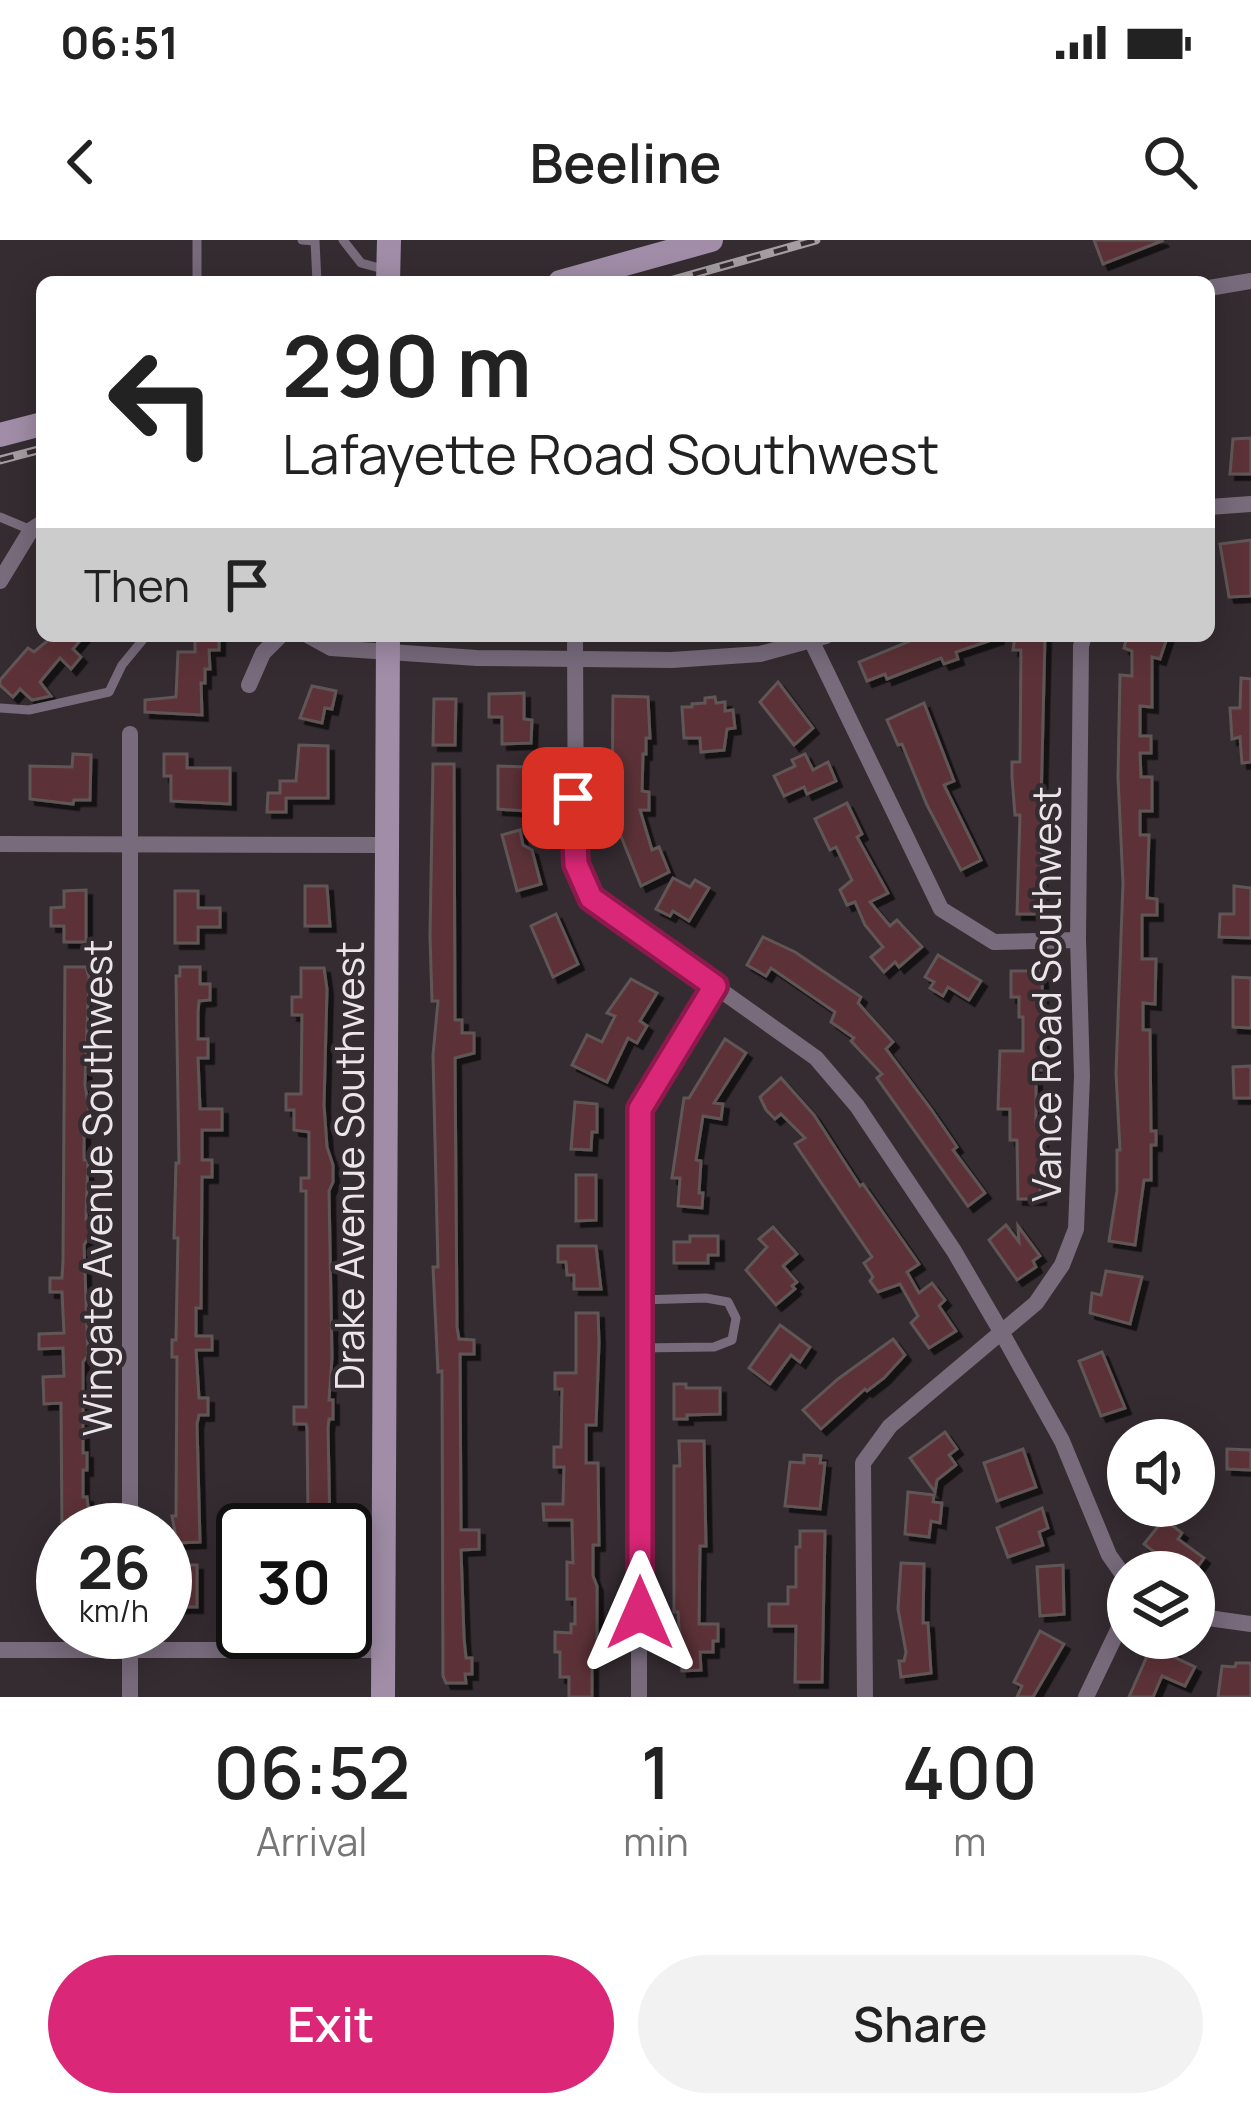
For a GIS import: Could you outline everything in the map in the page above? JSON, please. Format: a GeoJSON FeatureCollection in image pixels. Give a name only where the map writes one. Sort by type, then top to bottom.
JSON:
{"type":"FeatureCollection","features":[{"type":"Feature","properties":{"kind":"street"},"geometry":{"type":"LineString","coordinates":[[388,276],[389,240]]}},
{"type":"Feature","properties":{"kind":"street"},"geometry":{"type":"LineString","coordinates":[[582,276],[711,240]]}},
{"type":"Feature","properties":{"kind":"street"},"geometry":{"type":"LineString","coordinates":[[1215,287],[1251,281]]}},
{"type":"Feature","properties":{"kind":"street"},"geometry":{"type":"LineString","coordinates":[[0,435],[36,426]]}},
{"type":"Feature","properties":{"kind":"street"},"geometry":{"type":"LineString","coordinates":[[1215,507],[1251,504]]}},
{"type":"Feature","properties":{"kind":"street"},"geometry":{"type":"LineString","coordinates":[[0,580],[36,527]]}},
{"type":"Feature","properties":{"kind":"street"},"geometry":{"type":"LineString","coordinates":[[249,685],[262,653],[274,642]]}},
{"type":"Feature","properties":{"kind":"street"},"geometry":{"type":"LineString","coordinates":[[320,642],[331,648],[388,644],[575,659],[672,660],[760,654],[807,642]]}},
{"type":"Feature","properties":{"kind":"street"},"geometry":{"type":"LineString","coordinates":[[575,642],[576,864],[591,898],[816,1058],[857,1106],[954,1251],[1003,1335],[1062,1441],[1107,1551]]}},
{"type":"Feature","properties":{"kind":"street"},"geometry":{"type":"LineString","coordinates":[[820,642],[941,909],[994,942],[1078,940]]}},
{"type":"Feature","properties":{"kind":"street","name":"Vance Road Southwest"},"geometry":{"type":"LineString","coordinates":[[865,1697],[863,1463],[890,1426],[1036,1304],[1062,1264],[1076,1229],[1082,1076],[1078,940],[1082,642]]}},
{"type":"Feature","properties":{"kind":"street","name":"Drake Avenue Southwest"},"geometry":{"type":"LineString","coordinates":[[383,1697],[388,644]]}},
{"type":"Feature","properties":{"kind":"street","name":"Wingate Avenue Southwest"},"geometry":{"type":"LineString","coordinates":[[130,734],[130,1503]]}},
{"type":"Feature","properties":{"kind":"street"},"geometry":{"type":"LineString","coordinates":[[0,844],[386,845]]}},
{"type":"Feature","properties":{"kind":"street"},"geometry":{"type":"LineString","coordinates":[[639,1697],[640,1109],[715,986]]}},
{"type":"Feature","properties":{"kind":"street"},"geometry":{"type":"LineString","coordinates":[[1215,1619],[1251,1624]]}},
{"type":"Feature","properties":{"kind":"street"},"geometry":{"type":"LineString","coordinates":[[192,1643],[383,1650]]}},
{"type":"Feature","properties":{"kind":"street"},"geometry":{"type":"LineString","coordinates":[[0,1650],[36,1648]]}},
{"type":"Feature","properties":{"kind":"street"},"geometry":{"type":"LineString","coordinates":[[1086,1697],[1107,1653]]}},
{"type":"Feature","properties":{"kind":"street"},"geometry":{"type":"LineString","coordinates":[[130,1659],[130,1697]]}},
{"type":"Feature","properties":{"kind":"lane"},"geometry":{"type":"LineString","coordinates":[[197,240],[197,276]]}},
{"type":"Feature","properties":{"kind":"lane"},"geometry":{"type":"LineString","coordinates":[[302,240],[315,240],[317,276]]}},
{"type":"Feature","properties":{"kind":"lane"},"geometry":{"type":"LineString","coordinates":[[343,240],[361,263],[388,276]]}},
{"type":"Feature","properties":{"kind":"lane"},"geometry":{"type":"LineString","coordinates":[[0,517],[36,527]]}},
{"type":"Feature","properties":{"kind":"lane"},"geometry":{"type":"LineString","coordinates":[[0,708],[29,710],[109,692],[122,665],[141,642]]}},
{"type":"Feature","properties":{"kind":"lane"},"geometry":{"type":"LineString","coordinates":[[639,1300],[728,1302],[736,1318],[732,1340],[714,1347],[639,1348]]}},
{"type":"Feature","properties":{"kind":"building"},"geometry":{"type":"Polygon","coordinates":[[[1094,240],[1161,240],[1162,241],[1103,264],[1094,240]]]}},
{"type":"Feature","properties":{"kind":"building"},"geometry":{"type":"Polygon","coordinates":[[[1251,438],[1251,474],[1230,474],[1233,439],[1251,438]]]}},
{"type":"Feature","properties":{"kind":"building"},"geometry":{"type":"Polygon","coordinates":[[[1251,540],[1251,596],[1229,597],[1220,544],[1251,540]]]}},
{"type":"Feature","properties":{"kind":"building"},"geometry":{"type":"Polygon","coordinates":[[[46,642],[79,642],[73,649],[81,657],[71,669],[60,658],[40,682],[51,696],[32,700],[20,689],[13,697],[0,680],[28,648],[34,652],[46,642]]]}},
{"type":"Feature","properties":{"kind":"building"},"geometry":{"type":"Polygon","coordinates":[[[195,642],[219,642],[219,650],[209,650],[210,669],[205,669],[205,683],[201,683],[202,715],[145,712],[145,700],[176,697],[178,652],[195,652],[195,642]]]}},
{"type":"Feature","properties":{"kind":"building"},"geometry":{"type":"Polygon","coordinates":[[[907,642],[986,642],[956,652],[958,659],[944,664],[941,658],[887,679],[885,674],[867,681],[859,662],[907,642]]]}},
{"type":"Feature","properties":{"kind":"building"},"geometry":{"type":"Polygon","coordinates":[[[1014,642],[1045,642],[1043,914],[1017,914],[1020,815],[1015,815],[1012,762],[1020,762],[1021,650],[1013,650],[1014,642]]]}},
{"type":"Feature","properties":{"kind":"building"},"geometry":{"type":"Polygon","coordinates":[[[1126,642],[1166,642],[1160,659],[1152,657],[1152,707],[1140,706],[1140,736],[1151,736],[1151,753],[1140,753],[1141,777],[1152,777],[1152,811],[1140,811],[1140,835],[1149,835],[1147,898],[1157,899],[1157,915],[1142,915],[1142,959],[1156,959],[1155,1004],[1143,1003],[1143,1030],[1150,1030],[1151,1131],[1156,1131],[1156,1145],[1151,1145],[1151,1180],[1144,1180],[1135,1245],[1109,1241],[1120,1150],[1116,1073],[1123,883],[1120,675],[1132,676],[1132,651],[1124,648],[1126,642]]]}},
{"type":"Feature","properties":{"kind":"building"},"geometry":{"type":"Polygon","coordinates":[[[1241,678],[1251,679],[1251,762],[1242,763],[1240,737],[1232,739],[1230,708],[1240,708],[1241,678]]]}},
{"type":"Feature","properties":{"kind":"building"},"geometry":{"type":"Polygon","coordinates":[[[778,682],[813,728],[794,745],[760,702],[778,682]]]}},
{"type":"Feature","properties":{"kind":"building"},"geometry":{"type":"Polygon","coordinates":[[[312,686],[336,691],[322,723],[300,718],[312,686]]]}},
{"type":"Feature","properties":{"kind":"building"},"geometry":{"type":"Polygon","coordinates":[[[524,693],[524,719],[532,720],[531,743],[502,744],[502,717],[489,717],[489,694],[524,693]]]}},
{"type":"Feature","properties":{"kind":"building"},"geometry":{"type":"Polygon","coordinates":[[[613,696],[648,697],[650,738],[646,738],[643,754],[642,791],[649,792],[649,810],[640,810],[652,850],[659,847],[669,872],[641,886],[612,814],[613,696]]]}},
{"type":"Feature","properties":{"kind":"building"},"geometry":{"type":"Polygon","coordinates":[[[715,697],[716,703],[725,702],[725,711],[733,710],[735,728],[727,729],[724,750],[701,752],[700,738],[684,738],[682,707],[715,697]]]}},
{"type":"Feature","properties":{"kind":"building"},"geometry":{"type":"Polygon","coordinates":[[[434,699],[456,699],[455,745],[433,745],[434,699]]]}},
{"type":"Feature","properties":{"kind":"building"},"geometry":{"type":"Polygon","coordinates":[[[924,703],[954,781],[944,785],[981,860],[961,870],[887,720],[924,703]]]}},
{"type":"Feature","properties":{"kind":"building"},"geometry":{"type":"Polygon","coordinates":[[[299,745],[328,746],[328,798],[286,798],[286,812],[267,812],[268,793],[280,793],[280,781],[296,781],[299,745]]]}},
{"type":"Feature","properties":{"kind":"building"},"geometry":{"type":"Polygon","coordinates":[[[73,754],[91,755],[90,800],[74,800],[73,804],[30,799],[30,766],[72,767],[73,754]]]}},
{"type":"Feature","properties":{"kind":"building"},"geometry":{"type":"Polygon","coordinates":[[[164,754],[187,754],[187,768],[230,768],[230,804],[171,801],[171,776],[164,776],[164,754]]]}},
{"type":"Feature","properties":{"kind":"building"},"geometry":{"type":"Polygon","coordinates":[[[805,754],[813,770],[828,762],[836,781],[807,794],[804,787],[784,796],[774,776],[795,766],[792,760],[805,754]]]}},
{"type":"Feature","properties":{"kind":"building"},"geometry":{"type":"Polygon","coordinates":[[[433,764],[454,764],[455,1020],[462,1020],[462,1033],[474,1033],[474,1053],[455,1058],[457,1327],[459,1339],[474,1340],[474,1354],[460,1354],[461,1530],[479,1530],[479,1549],[461,1550],[466,1658],[472,1658],[472,1674],[465,1674],[466,1683],[446,1683],[443,1676],[442,1371],[438,1372],[433,1267],[438,1267],[433,1055],[438,1001],[432,1001],[430,936],[433,764]]]}},
{"type":"Feature","properties":{"kind":"building"},"geometry":{"type":"Polygon","coordinates":[[[498,766],[525,767],[525,811],[498,809],[498,766]]]}},
{"type":"Feature","properties":{"kind":"building"},"geometry":{"type":"Polygon","coordinates":[[[847,803],[862,834],[857,837],[888,893],[870,902],[890,926],[897,920],[922,947],[899,967],[895,962],[884,972],[871,957],[883,947],[865,925],[855,902],[847,905],[840,890],[852,880],[815,819],[847,803]]]}},
{"type":"Feature","properties":{"kind":"building"},"geometry":{"type":"Polygon","coordinates":[[[520,830],[523,845],[532,850],[541,884],[517,891],[502,835],[520,830]]]}},
{"type":"Feature","properties":{"kind":"building"},"geometry":{"type":"Polygon","coordinates":[[[673,878],[690,887],[695,880],[709,888],[689,921],[673,911],[670,916],[656,909],[673,878]]]}},
{"type":"Feature","properties":{"kind":"building"},"geometry":{"type":"Polygon","coordinates":[[[305,886],[327,886],[330,926],[305,926],[305,886]]]}},
{"type":"Feature","properties":{"kind":"building"},"geometry":{"type":"Polygon","coordinates":[[[1234,886],[1251,888],[1251,938],[1219,937],[1220,914],[1234,914],[1234,886]]]}},
{"type":"Feature","properties":{"kind":"building"},"geometry":{"type":"Polygon","coordinates":[[[86,890],[86,942],[64,942],[64,926],[51,926],[51,908],[64,907],[64,891],[86,890]]]}},
{"type":"Feature","properties":{"kind":"building"},"geometry":{"type":"Polygon","coordinates":[[[175,891],[198,891],[198,908],[220,908],[220,927],[198,927],[198,943],[175,943],[175,891]]]}},
{"type":"Feature","properties":{"kind":"building"},"geometry":{"type":"Polygon","coordinates":[[[556,914],[578,964],[553,977],[531,926],[556,914]]]}},
{"type":"Feature","properties":{"kind":"building"},"geometry":{"type":"Polygon","coordinates":[[[763,937],[795,952],[861,997],[858,1003],[893,1042],[886,1049],[985,1193],[968,1206],[877,1078],[882,1074],[851,1041],[854,1038],[831,1022],[835,1012],[771,968],[766,976],[747,965],[763,937]]]}},
{"type":"Feature","properties":{"kind":"building"},"geometry":{"type":"Polygon","coordinates":[[[938,955],[981,981],[969,1000],[948,987],[943,996],[930,988],[934,982],[925,977],[938,955]]]}},
{"type":"Feature","properties":{"kind":"building"},"geometry":{"type":"Polygon","coordinates":[[[65,967],[86,967],[85,1084],[90,1119],[84,1129],[84,1160],[88,1160],[90,1235],[84,1245],[88,1355],[83,1362],[87,1470],[83,1470],[83,1497],[88,1503],[62,1503],[61,1403],[44,1404],[43,1377],[64,1376],[63,1348],[39,1349],[39,1334],[64,1333],[62,1292],[50,1292],[50,1278],[62,1278],[65,967]]]}},
{"type":"Feature","properties":{"kind":"building"},"geometry":{"type":"Polygon","coordinates":[[[180,967],[200,967],[200,984],[210,984],[210,1000],[199,1001],[198,1012],[198,1039],[208,1039],[208,1058],[198,1058],[200,1109],[222,1109],[222,1130],[202,1130],[202,1160],[212,1160],[212,1177],[202,1177],[201,1308],[196,1308],[196,1336],[212,1336],[212,1350],[196,1350],[199,1398],[208,1398],[208,1415],[199,1415],[197,1424],[200,1542],[192,1542],[192,1503],[176,1503],[177,1357],[172,1357],[179,1163],[176,976],[180,976],[180,967]]]}},
{"type":"Feature","properties":{"kind":"building"},"geometry":{"type":"Polygon","coordinates":[[[301,968],[324,968],[324,1105],[333,1165],[329,1191],[329,1400],[333,1400],[328,1428],[329,1503],[308,1503],[307,1428],[294,1424],[294,1407],[306,1407],[306,1191],[301,1191],[301,1178],[309,1178],[309,1132],[294,1130],[294,1110],[286,1110],[286,1094],[301,1094],[302,1015],[292,1015],[292,997],[301,997],[301,968]]]}},
{"type":"Feature","properties":{"kind":"building"},"geometry":{"type":"Polygon","coordinates":[[[1011,971],[1042,971],[1043,1070],[1036,1070],[1036,1122],[1043,1122],[1040,1199],[1018,1199],[1017,1140],[1010,1140],[1010,1109],[998,1109],[1000,1051],[1023,1051],[1023,1017],[1019,1017],[1019,997],[1011,997],[1011,971]]]}},
{"type":"Feature","properties":{"kind":"building"},"geometry":{"type":"Polygon","coordinates":[[[1233,977],[1251,978],[1251,1028],[1233,1027],[1233,977]]]}},
{"type":"Feature","properties":{"kind":"building"},"geometry":{"type":"Polygon","coordinates":[[[631,979],[657,993],[640,1021],[647,1026],[637,1043],[628,1038],[607,1082],[572,1065],[587,1035],[602,1042],[615,1016],[607,1013],[631,979]]]}},
{"type":"Feature","properties":{"kind":"building"},"geometry":{"type":"Polygon","coordinates":[[[725,1039],[746,1053],[714,1103],[723,1104],[721,1119],[703,1116],[696,1160],[701,1161],[702,1208],[678,1206],[680,1178],[672,1178],[684,1098],[689,1098],[725,1039]]]}},
{"type":"Feature","properties":{"kind":"building"},"geometry":{"type":"Polygon","coordinates":[[[1251,1066],[1251,1098],[1234,1098],[1233,1067],[1251,1066]]]}},
{"type":"Feature","properties":{"kind":"building"},"geometry":{"type":"Polygon","coordinates":[[[781,1078],[814,1115],[919,1264],[907,1272],[919,1293],[932,1283],[945,1300],[939,1306],[956,1331],[929,1348],[911,1323],[918,1316],[900,1284],[878,1292],[870,1281],[873,1277],[864,1263],[872,1257],[795,1144],[805,1138],[781,1114],[775,1119],[766,1110],[760,1097],[781,1078]]]}},
{"type":"Feature","properties":{"kind":"building"},"geometry":{"type":"Polygon","coordinates":[[[575,1102],[597,1104],[597,1132],[592,1132],[591,1150],[571,1149],[575,1102]]]}},
{"type":"Feature","properties":{"kind":"building"},"geometry":{"type":"Polygon","coordinates":[[[576,1175],[596,1175],[596,1220],[576,1221],[576,1175]]]}},
{"type":"Feature","properties":{"kind":"building"},"geometry":{"type":"Polygon","coordinates":[[[1006,1225],[1019,1242],[1018,1226],[1040,1256],[1033,1261],[1036,1267],[1017,1280],[989,1240],[1006,1225]]]}},
{"type":"Feature","properties":{"kind":"building"},"geometry":{"type":"Polygon","coordinates":[[[773,1227],[797,1254],[783,1266],[797,1282],[792,1286],[795,1289],[776,1305],[746,1270],[767,1247],[759,1239],[773,1227]]]}},
{"type":"Feature","properties":{"kind":"building"},"geometry":{"type":"Polygon","coordinates":[[[690,1236],[718,1236],[718,1255],[708,1255],[708,1263],[674,1263],[674,1242],[690,1242],[690,1236]]]}},
{"type":"Feature","properties":{"kind":"building"},"geometry":{"type":"Polygon","coordinates":[[[558,1246],[596,1246],[601,1289],[574,1289],[574,1275],[567,1275],[566,1262],[558,1262],[558,1246]]]}},
{"type":"Feature","properties":{"kind":"building"},"geometry":{"type":"Polygon","coordinates":[[[1106,1271],[1142,1277],[1130,1324],[1090,1313],[1092,1293],[1101,1295],[1106,1271]]]}},
{"type":"Feature","properties":{"kind":"building"},"geometry":{"type":"Polygon","coordinates":[[[576,1313],[598,1313],[596,1425],[586,1425],[586,1463],[598,1463],[592,1697],[569,1697],[569,1677],[560,1677],[555,1632],[571,1633],[571,1624],[575,1624],[575,1599],[567,1599],[567,1562],[573,1563],[572,1520],[544,1520],[543,1504],[563,1504],[564,1467],[554,1467],[554,1447],[561,1447],[562,1389],[555,1389],[555,1373],[576,1373],[576,1313]]]}},
{"type":"Feature","properties":{"kind":"building"},"geometry":{"type":"Polygon","coordinates":[[[780,1325],[810,1347],[800,1362],[791,1355],[770,1384],[749,1368],[780,1325]]]}},
{"type":"Feature","properties":{"kind":"building"},"geometry":{"type":"Polygon","coordinates":[[[893,1339],[905,1355],[821,1429],[803,1410],[893,1339]]]}},
{"type":"Feature","properties":{"kind":"building"},"geometry":{"type":"Polygon","coordinates":[[[1102,1352],[1125,1408],[1101,1416],[1079,1361],[1102,1352]]]}},
{"type":"Feature","properties":{"kind":"building"},"geometry":{"type":"Polygon","coordinates":[[[674,1384],[720,1388],[720,1414],[674,1419],[674,1384]]]}},
{"type":"Feature","properties":{"kind":"building"},"geometry":{"type":"Polygon","coordinates":[[[945,1432],[957,1449],[949,1455],[956,1465],[937,1480],[935,1492],[910,1458],[945,1432]]]}},
{"type":"Feature","properties":{"kind":"building"},"geometry":{"type":"Polygon","coordinates":[[[679,1441],[704,1441],[706,1546],[700,1546],[699,1624],[718,1624],[718,1641],[713,1641],[713,1652],[700,1652],[701,1670],[682,1671],[678,1612],[674,1612],[674,1466],[680,1466],[679,1441]]]}},
{"type":"Feature","properties":{"kind":"building"},"geometry":{"type":"Polygon","coordinates":[[[1023,1449],[1036,1487],[997,1501],[984,1463],[1023,1449]]]}},
{"type":"Feature","properties":{"kind":"building"},"geometry":{"type":"Polygon","coordinates":[[[1227,1449],[1251,1450],[1251,1470],[1227,1469],[1227,1449]]]}},
{"type":"Feature","properties":{"kind":"building"},"geometry":{"type":"Polygon","coordinates":[[[804,1455],[821,1456],[820,1463],[825,1463],[820,1509],[785,1506],[790,1462],[804,1463],[804,1455]]]}},
{"type":"Feature","properties":{"kind":"building"},"geometry":{"type":"Polygon","coordinates":[[[908,1492],[934,1495],[933,1502],[942,1503],[940,1523],[931,1521],[929,1537],[905,1534],[908,1492]]]}},
{"type":"Feature","properties":{"kind":"building"},"geometry":{"type":"Polygon","coordinates":[[[1042,1508],[1048,1528],[1039,1532],[1043,1545],[1008,1557],[997,1528],[1042,1508]]]}},
{"type":"Feature","properties":{"kind":"building"},"geometry":{"type":"Polygon","coordinates":[[[1158,1527],[1174,1527],[1182,1533],[1178,1539],[1194,1551],[1153,1551],[1144,1544],[1158,1527]]]}},
{"type":"Feature","properties":{"kind":"building"},"geometry":{"type":"Polygon","coordinates":[[[800,1531],[825,1531],[822,1682],[795,1682],[796,1626],[769,1626],[769,1604],[788,1604],[788,1587],[796,1587],[800,1531]]]}},
{"type":"Feature","properties":{"kind":"building"},"geometry":{"type":"Polygon","coordinates":[[[901,1563],[924,1564],[923,1623],[928,1623],[931,1673],[901,1677],[899,1661],[904,1661],[906,1652],[898,1609],[901,1563]]]}},
{"type":"Feature","properties":{"kind":"building"},"geometry":{"type":"Polygon","coordinates":[[[192,1565],[197,1565],[197,1607],[192,1607],[192,1565]]]}},
{"type":"Feature","properties":{"kind":"building"},"geometry":{"type":"Polygon","coordinates":[[[1063,1565],[1064,1614],[1040,1616],[1037,1567],[1063,1565]]]}},
{"type":"Feature","properties":{"kind":"building"},"geometry":{"type":"Polygon","coordinates":[[[1040,1631],[1064,1644],[1033,1697],[1017,1697],[1022,1686],[1014,1682],[1040,1631]]]}},
{"type":"Feature","properties":{"kind":"building"},"geometry":{"type":"Polygon","coordinates":[[[1146,1659],[1178,1659],[1195,1667],[1185,1686],[1162,1676],[1153,1697],[1129,1697],[1146,1659]]]}},
{"type":"Feature","properties":{"kind":"building"},"geometry":{"type":"Polygon","coordinates":[[[1236,1663],[1251,1663],[1251,1697],[1218,1697],[1222,1666],[1235,1667],[1236,1663]]]}},
{"type":"Feature","properties":{"kind":"railway"},"geometry":{"type":"LineString","coordinates":[[687,276],[816,240]]}},
{"type":"Feature","properties":{"kind":"railway"},"geometry":{"type":"LineString","coordinates":[[0,460],[36,451]]}},
{"type":"Feature","properties":{"kind":"route"},"geometry":{"type":"LineString","coordinates":[[573,798],[576,864],[591,898],[715,986],[640,1109],[640,1613]]}}]}
